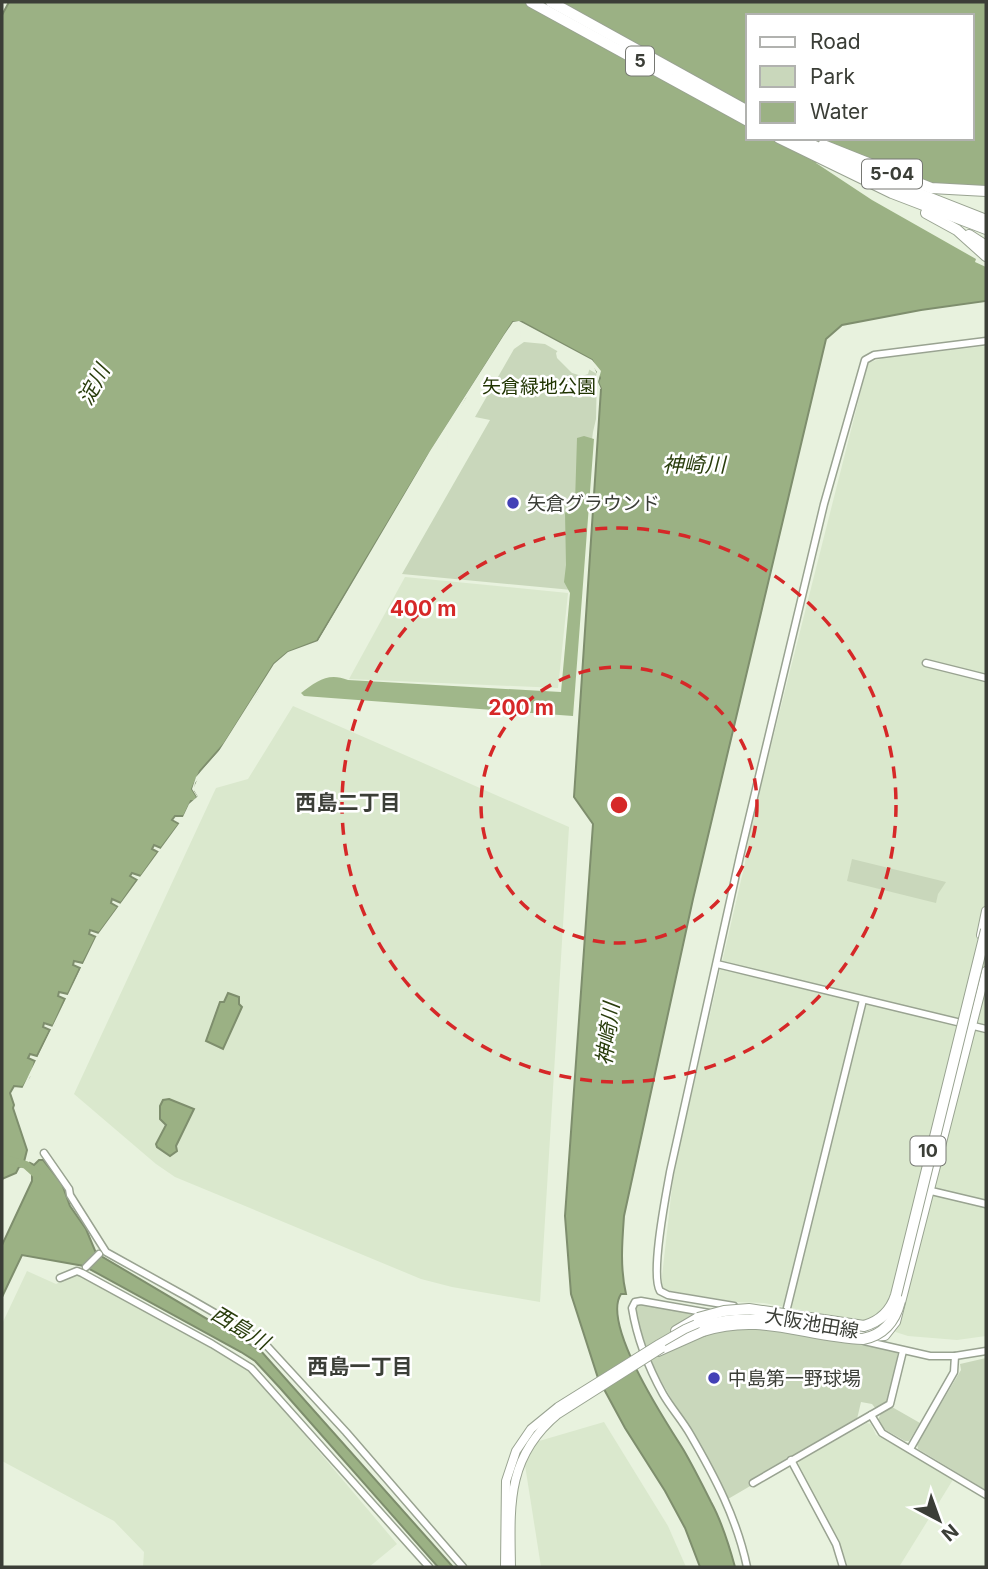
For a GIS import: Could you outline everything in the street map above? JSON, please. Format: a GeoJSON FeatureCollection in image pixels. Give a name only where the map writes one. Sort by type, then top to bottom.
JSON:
{"type":"FeatureCollection","features":[{"type":"Feature","properties":{"kind":"highway","name":"5"},"geometry":{"type":"LineString","coordinates":[[531,2],[746,120]]}},
{"type":"Feature","properties":{"kind":"highway","name":"5"},"geometry":{"type":"LineString","coordinates":[[551,2],[746,110]]}},
{"type":"Feature","properties":{"kind":"highway"},"geometry":{"type":"LineString","coordinates":[[783,140],[892,193],[986,246]]}},
{"type":"Feature","properties":{"kind":"highway"},"geometry":{"type":"LineString","coordinates":[[804,140],[891,183],[986,220]]}},
{"type":"Feature","properties":{"kind":"highway","name":"5-04"},"geometry":{"type":"LineString","coordinates":[[805,140],[916,183],[944,190],[986,191]]}},
{"type":"Feature","properties":{"kind":"highway"},"geometry":{"type":"LineString","coordinates":[[916,183],[954,198]]}},
{"type":"Feature","properties":{"kind":"highway"},"geometry":{"type":"LineString","coordinates":[[892,193],[986,229]]}},
{"type":"Feature","properties":{"kind":"highway"},"geometry":{"type":"LineString","coordinates":[[957,230],[986,256]]}},
{"type":"Feature","properties":{"kind":"highway"},"geometry":{"type":"LineString","coordinates":[[658,1347],[692,1321],[732,1310],[767,1310],[860,1326],[873,1323],[889,1310],[896,1295],[986,930]]}},
{"type":"Feature","properties":{"kind":"highway"},"geometry":{"type":"LineString","coordinates":[[658,1347],[731,1324],[761,1323],[863,1339],[878,1334],[889,1325],[897,1310],[986,950]]}},
{"type":"Feature","properties":{"kind":"main road","name":"大阪池田線"},"geometry":{"type":"LineString","coordinates":[[505,1567],[506,1481],[513,1458],[537,1423],[558,1407],[658,1347],[694,1329],[729,1319],[759,1318],[868,1332],[883,1324],[889,1314],[986,916]]}},
{"type":"Feature","properties":{"kind":"main road","name":"大阪池田線"},"geometry":{"type":"LineString","coordinates":[[820,1326],[878,1338],[892,1330],[913,1264],[986,971]]}},
{"type":"Feature","properties":{"kind":"main road","name":"大阪池田線"},"geometry":{"type":"LineString","coordinates":[[511,1567],[513,1491],[518,1466],[528,1446],[558,1414],[658,1347]]}},
{"type":"Feature","properties":{"kind":"street"},"geometry":{"type":"LineString","coordinates":[[849,1323],[759,1307],[730,1306],[668,1295],[660,1291],[656,1283],[662,1220],[670,1172],[740,856],[824,504],[862,363],[867,357],[874,355],[986,341]]}},
{"type":"Feature","properties":{"kind":"street"},"geometry":{"type":"LineString","coordinates":[[926,663],[986,678]]}},
{"type":"Feature","properties":{"kind":"street"},"geometry":{"type":"LineString","coordinates":[[717,964],[986,1029]]}},
{"type":"Feature","properties":{"kind":"street"},"geometry":{"type":"LineString","coordinates":[[786,1311],[863,1000]]}},
{"type":"Feature","properties":{"kind":"street"},"geometry":{"type":"LineString","coordinates":[[44,1153],[106,1252],[253,1335],[267,1346],[463,1567]]}},
{"type":"Feature","properties":{"kind":"street"},"geometry":{"type":"LineString","coordinates":[[919,1188],[986,1205]]}},
{"type":"Feature","properties":{"kind":"street"},"geometry":{"type":"LineString","coordinates":[[86,1267],[99,1254]]}},
{"type":"Feature","properties":{"kind":"street"},"geometry":{"type":"LineString","coordinates":[[61,1278],[77,1271],[82,1273],[251,1368],[429,1567]]}},
{"type":"Feature","properties":{"kind":"street"},"geometry":{"type":"LineString","coordinates":[[747,1567],[727,1502],[651,1370],[637,1329],[633,1304],[641,1300],[848,1337],[930,1356],[986,1352]]}},
{"type":"Feature","properties":{"kind":"street"},"geometry":{"type":"LineString","coordinates":[[753,1483],[892,1401],[903,1351]]}},
{"type":"Feature","properties":{"kind":"street"},"geometry":{"type":"LineString","coordinates":[[909,1449],[954,1373],[955,1356]]}},
{"type":"Feature","properties":{"kind":"street"},"geometry":{"type":"LineString","coordinates":[[871,1415],[882,1433],[986,1495]]}},
{"type":"Feature","properties":{"kind":"street"},"geometry":{"type":"LineString","coordinates":[[791,1460],[836,1545],[843,1567]]}},
{"type":"Feature","properties":{"kind":"shaded area"},"geometry":{"type":"Polygon","coordinates":[[[986,346],[986,1336],[957,1340],[908,1336],[861,1321],[764,1303],[736,1302],[665,1290],[661,1285],[674,1170],[745,863],[751,825],[868,363],[883,358],[986,346]]]}},
{"type":"Feature","properties":{"kind":"shaded area"},"geometry":{"type":"Polygon","coordinates":[[[584,436],[594,439],[573,716],[304,696],[301,693],[329,677],[561,692],[570,593],[564,582],[565,513],[575,502],[577,438],[584,436]]]}},
{"type":"Feature","properties":{"kind":"shaded area"},"geometry":{"type":"Polygon","coordinates":[[[405,577],[568,593],[558,688],[349,679],[405,577]]]}},
{"type":"Feature","properties":{"kind":"shaded area"},"geometry":{"type":"Polygon","coordinates":[[[293,706],[569,827],[540,1302],[421,1279],[175,1177],[74,1094],[216,788],[248,779],[293,706]]]}},
{"type":"Feature","properties":{"kind":"shaded area"},"geometry":{"type":"Polygon","coordinates":[[[27,1271],[56,1284],[75,1275],[82,1275],[241,1363],[255,1376],[397,1544],[369,1567],[143,1567],[144,1552],[114,1521],[2,1461],[2,1324],[27,1271]]]}},
{"type":"Feature","properties":{"kind":"shaded area"},"geometry":{"type":"Polygon","coordinates":[[[604,1422],[668,1526],[686,1567],[541,1567],[522,1446],[604,1422]]]}},
{"type":"Feature","properties":{"kind":"shaded area"},"geometry":{"type":"Polygon","coordinates":[[[867,1423],[871,1424],[876,1435],[954,1478],[899,1567],[848,1567],[839,1542],[798,1465],[799,1461],[867,1423]]]}},
{"type":"Feature","properties":{"kind":"green space","name":"矢倉グラウンド"},"geometry":{"type":"Polygon","coordinates":[[[524,342],[545,344],[597,374],[596,419],[572,590],[402,574],[490,420],[475,417],[514,349],[524,342]]]}},
{"type":"Feature","properties":{"kind":"green space"},"geometry":{"type":"Polygon","coordinates":[[[852,859],[946,882],[936,903],[847,881],[852,859]]]}},
{"type":"Feature","properties":{"kind":"green space"},"geometry":{"type":"Polygon","coordinates":[[[641,1303],[898,1352],[889,1402],[876,1409],[872,1404],[861,1402],[857,1419],[750,1482],[752,1485],[728,1499],[656,1372],[641,1333],[635,1307],[641,1303]]]}},
{"type":"Feature","properties":{"kind":"green space"},"geometry":{"type":"Polygon","coordinates":[[[986,1358],[986,1490],[918,1449],[917,1444],[961,1370],[960,1364],[986,1358]]]}},
{"type":"Feature","properties":{"kind":"green space"},"geometry":{"type":"Polygon","coordinates":[[[892,1407],[920,1423],[909,1441],[884,1429],[878,1420],[881,1413],[892,1407]]]}},
{"type":"Feature","properties":{"kind":"water"},"geometry":{"type":"Polygon","coordinates":[[[9,2],[986,2],[986,301],[842,325],[826,339],[693,899],[624,1216],[622,1265],[626,1294],[621,1294],[617,1308],[620,1327],[638,1373],[687,1455],[715,1510],[735,1567],[700,1567],[685,1528],[598,1378],[571,1294],[565,1216],[593,824],[574,797],[601,389],[598,382],[600,378],[592,360],[522,322],[513,322],[426,459],[317,641],[288,652],[274,664],[224,744],[200,771],[192,789],[197,797],[195,801],[191,801],[184,816],[175,816],[172,820],[179,824],[161,848],[154,845],[152,849],[158,852],[141,876],[132,873],[130,876],[137,880],[121,903],[112,899],[111,903],[118,907],[99,933],[90,930],[89,934],[96,937],[83,963],[74,961],[73,965],[80,968],[68,994],[59,992],[58,996],[65,999],[53,1026],[44,1023],[43,1027],[50,1030],[37,1056],[30,1054],[28,1058],[35,1061],[32,1072],[23,1087],[14,1086],[10,1093],[27,1150],[23,1166],[19,1167],[16,1173],[2,1179],[2,15],[9,2]]]}},
{"type":"Feature","properties":{"kind":"water"},"geometry":{"type":"Polygon","coordinates":[[[228,993],[239,997],[242,1007],[223,1049],[206,1041],[220,1002],[224,1002],[228,993]]]}},
{"type":"Feature","properties":{"kind":"water"},"geometry":{"type":"Polygon","coordinates":[[[169,1099],[194,1109],[176,1146],[177,1151],[170,1156],[156,1144],[166,1125],[160,1119],[160,1106],[163,1100],[169,1099]]]}},
{"type":"Feature","properties":{"kind":"water"},"geometry":{"type":"Polygon","coordinates":[[[43,1160],[62,1184],[70,1206],[86,1229],[96,1253],[261,1351],[453,1567],[438,1567],[280,1388],[255,1361],[241,1352],[84,1266],[22,1255],[2,1297],[2,1245],[32,1181],[32,1172],[28,1168],[30,1163],[34,1165],[43,1160]]]}},
{"type":"Feature","properties":{"kind":"pier"},"geometry":{"type":"Polygon","coordinates":[[[825,142],[921,182],[986,193],[986,267],[872,200],[816,163],[825,142]]]}},
{"type":"Feature","properties":{"kind":"pier"},"geometry":{"type":"Polygon","coordinates":[[[519,321],[592,360],[601,371],[598,382],[601,389],[594,383],[597,372],[591,364],[588,374],[582,376],[572,373],[557,358],[556,353],[561,347],[521,325],[515,325],[513,329],[521,331],[520,338],[506,355],[497,353],[492,361],[497,363],[498,367],[482,394],[477,398],[470,395],[466,398],[442,440],[448,441],[447,448],[429,477],[421,474],[392,522],[397,524],[399,529],[381,559],[376,560],[372,556],[320,644],[290,655],[276,666],[226,746],[195,783],[194,791],[200,800],[192,806],[187,818],[182,819],[189,804],[197,797],[192,789],[196,777],[219,751],[274,664],[288,652],[318,641],[430,451],[504,335],[513,322],[519,321]]]}},
{"type":"Feature","properties":{"kind":"pier"},"geometry":{"type":"Polygon","coordinates":[[[181,821],[182,826],[97,939],[38,1060],[35,1074],[30,1077],[24,1091],[21,1091],[96,937],[181,821]]]}},
{"type":"Feature","properties":{"kind":"waterway","name":"西島川"},"geometry":{"type":"LineString","coordinates":[[2,1158],[26,1165],[36,1174]]}},
{"type":"Feature","properties":{"kind":"place","name":"矢倉グラウンド"},"geometry":{"type":"Point","coordinates":[513,503]}},
{"type":"Feature","properties":{"kind":"place","name":"中島第一野球場"},"geometry":{"type":"Point","coordinates":[714,1378]}},
{"type":"Feature","properties":{"kind":"district","name":"西島二丁目"},"geometry":{"type":"Point","coordinates":[348,803]}},
{"type":"Feature","properties":{"kind":"district","name":"西島一丁目"},"geometry":{"type":"Point","coordinates":[360,1367]}},
{"type":"Feature","properties":{"kind":"water label","name":"淀川"},"geometry":{"type":"Point","coordinates":[94,385]}},
{"type":"Feature","properties":{"kind":"water label","name":"神崎川"},"geometry":{"type":"Point","coordinates":[694,465]}},
{"type":"Feature","properties":{"kind":"water label","name":"神崎川"},"geometry":{"type":"Point","coordinates":[608,1034]}},
{"type":"Feature","properties":{"kind":"park label","name":"矢倉緑地公園"},"geometry":{"type":"Point","coordinates":[539,386]}}]}
